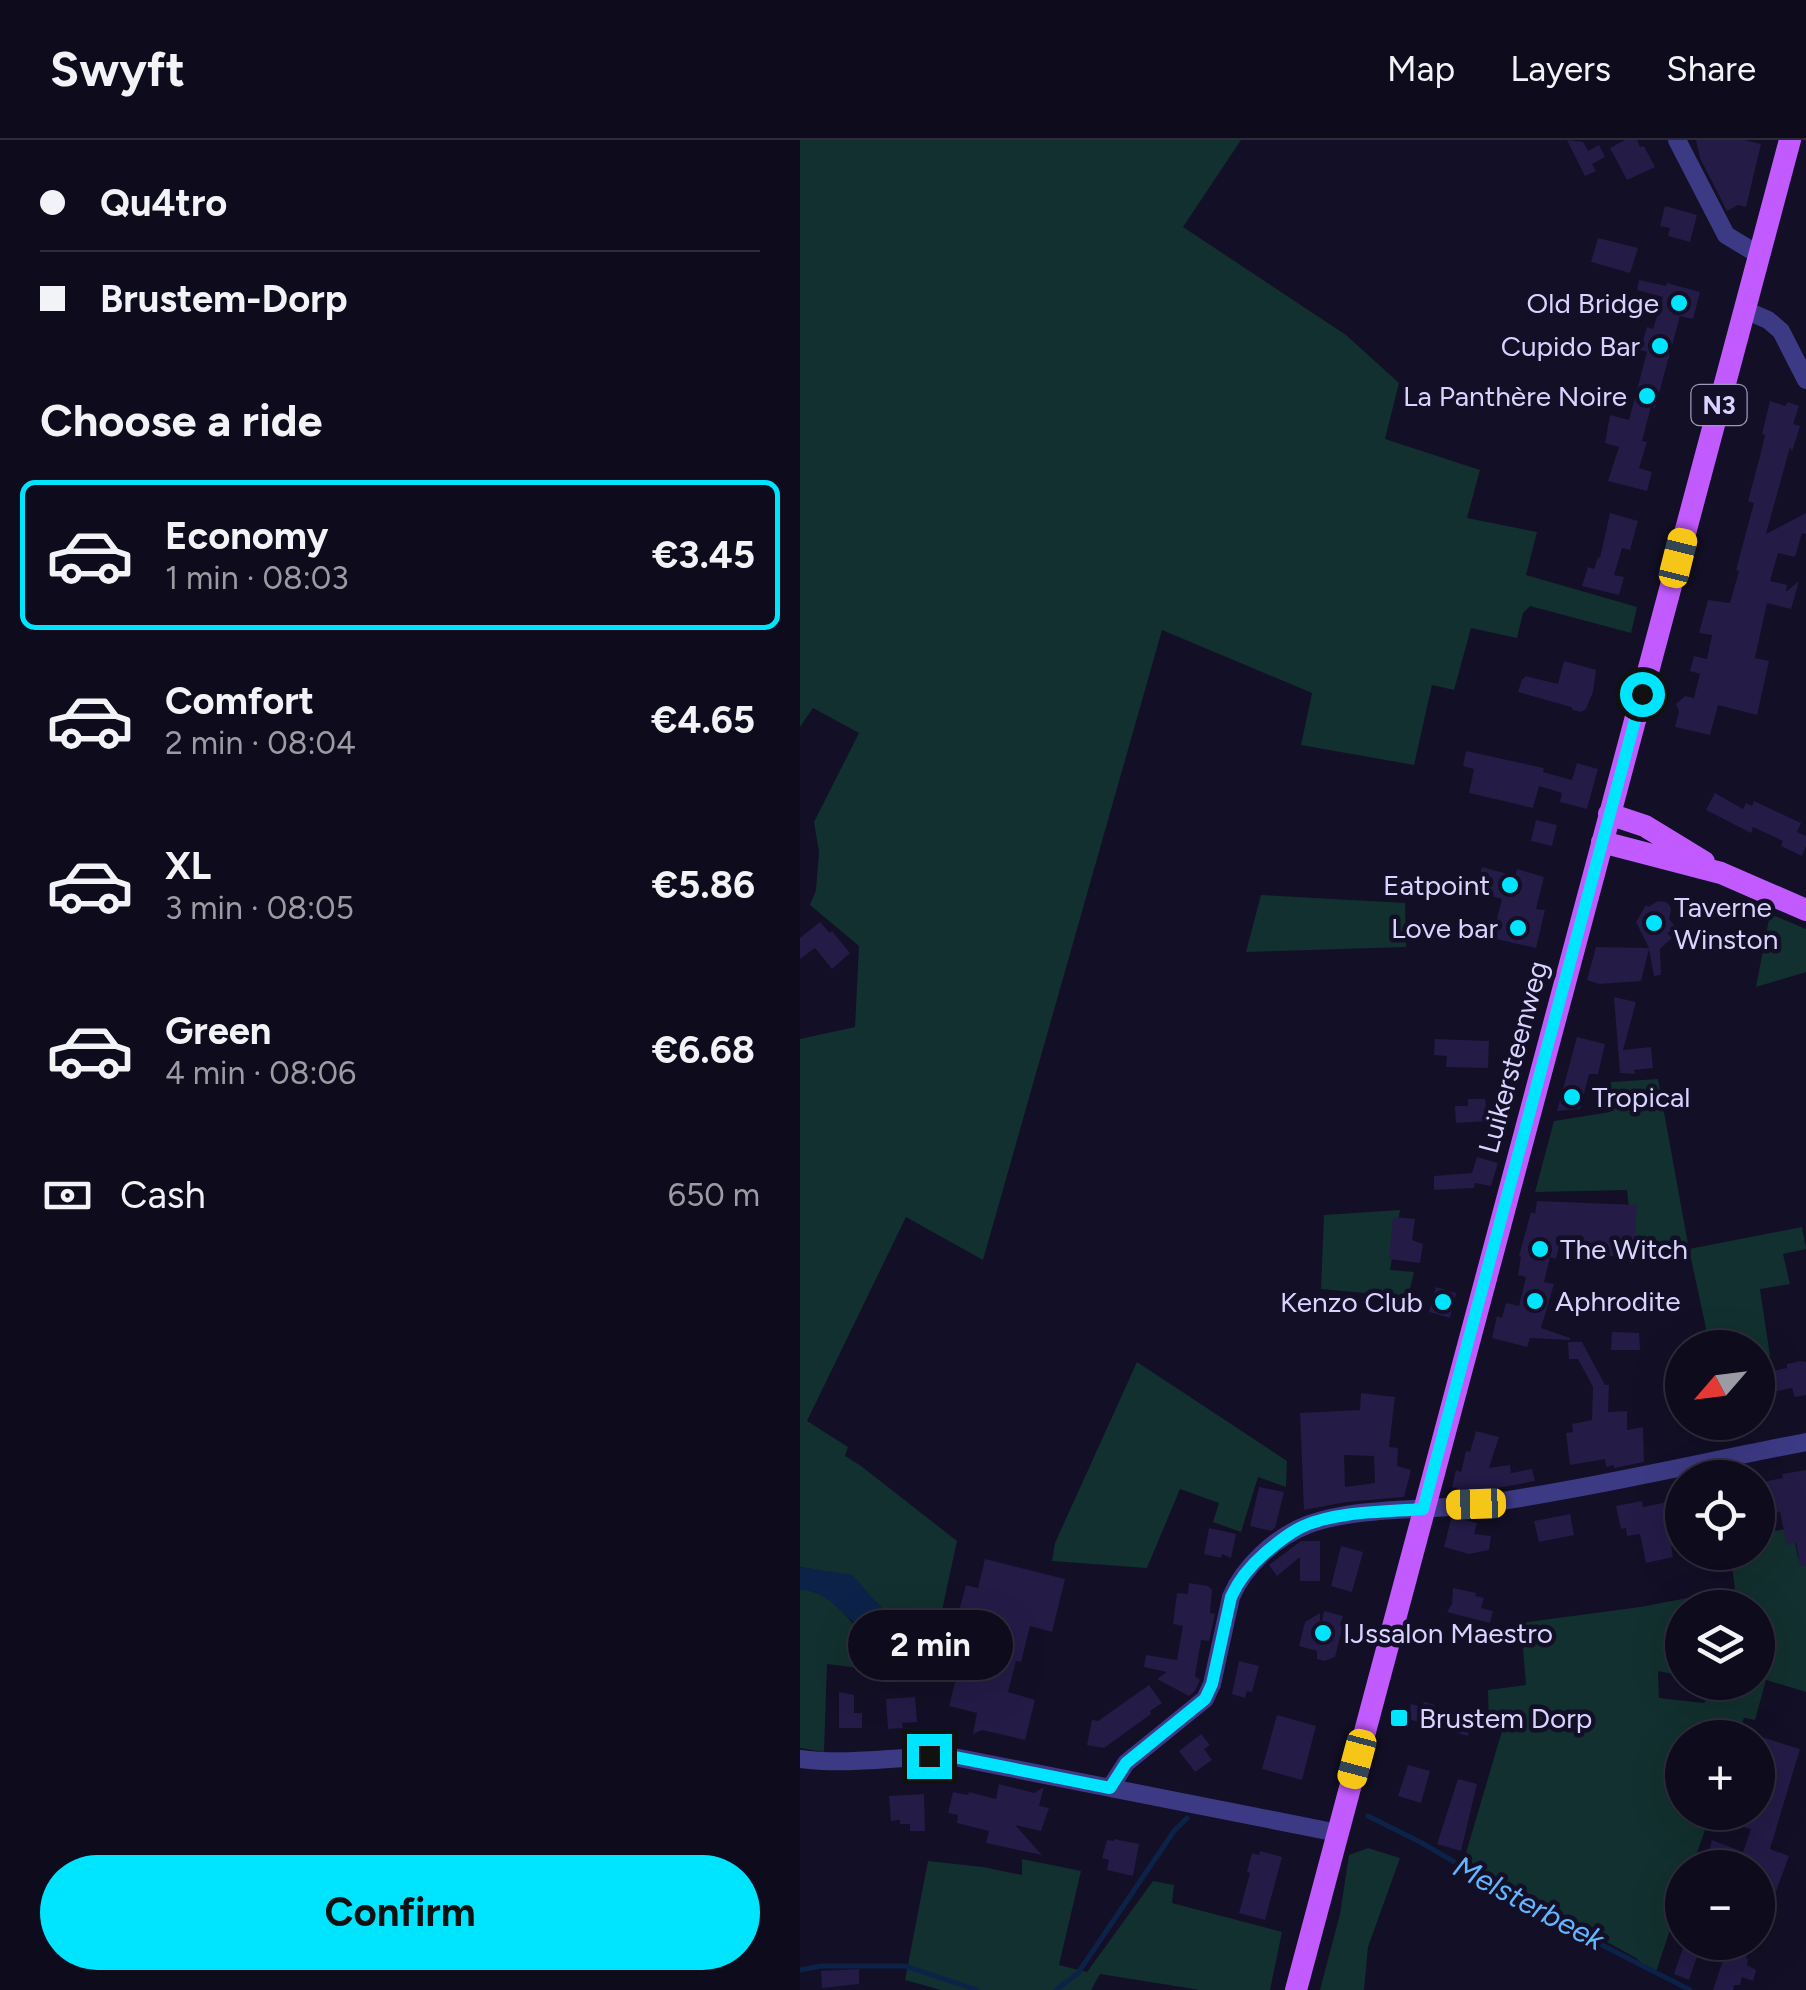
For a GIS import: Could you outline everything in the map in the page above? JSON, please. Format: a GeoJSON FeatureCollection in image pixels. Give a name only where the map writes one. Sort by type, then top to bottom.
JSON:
{"type":"FeatureCollection","features":[{"type":"Feature","properties":{"kind":"main road","name":"Luikersteenweg"},"geometry":{"type":"LineString","coordinates":[[1296,1990],[1790,140]]}},
{"type":"Feature","properties":{"kind":"main road"},"geometry":{"type":"LineString","coordinates":[[1610,814],[1645,826],[1721,874]]}},
{"type":"Feature","properties":{"kind":"main road"},"geometry":{"type":"LineString","coordinates":[[1602,842],[1721,874],[1806,910]]}},
{"type":"Feature","properties":{"kind":"street"},"geometry":{"type":"LineString","coordinates":[[1677,140],[1726,235],[1759,255]]}},
{"type":"Feature","properties":{"kind":"street"},"geometry":{"type":"LineString","coordinates":[[1745,310],[1781,331],[1806,380]]}},
{"type":"Feature","properties":{"kind":"street"},"geometry":{"type":"LineString","coordinates":[[1110,1788],[1126,1763],[1205,1699],[1236,1584],[1254,1562],[1291,1533],[1322,1520],[1532,1496],[1806,1442]]}},
{"type":"Feature","properties":{"kind":"street"},"geometry":{"type":"LineString","coordinates":[[800,1759],[954,1757],[1338,1833]]}},
{"type":"Feature","properties":{"kind":"green space"},"geometry":{"type":"Polygon","coordinates":[[[800,140],[1241,140],[1183,227],[1346,335],[1399,383],[1385,439],[1480,470],[1467,518],[1537,532],[1526,575],[1637,607],[1631,633],[1530,606],[1523,613],[1517,638],[1471,628],[1454,690],[1432,685],[1414,765],[1301,745],[1312,693],[1162,630],[983,1260],[906,1217],[807,1421],[848,1447],[845,1456],[957,1541],[929,1671],[901,1673],[827,1664],[824,1752],[800,1748],[800,1589],[825,1597],[857,1628],[889,1615],[874,1600],[800,1567],[800,1039],[855,1027],[859,946],[810,905],[816,890],[819,852],[814,822],[859,733],[813,708],[800,727],[800,140]]]}},
{"type":"Feature","properties":{"kind":"green space"},"geometry":{"type":"Polygon","coordinates":[[[1261,895],[1405,903],[1406,947],[1246,952],[1261,895]]]}},
{"type":"Feature","properties":{"kind":"green space"},"geometry":{"type":"Polygon","coordinates":[[[1770,914],[1806,929],[1806,972],[1756,987],[1770,914]]]}},
{"type":"Feature","properties":{"kind":"green space"},"geometry":{"type":"Polygon","coordinates":[[[1658,1079],[1688,1244],[1634,1256],[1627,1190],[1535,1192],[1554,1121],[1610,1112],[1611,1082],[1658,1079]]]}},
{"type":"Feature","properties":{"kind":"green space"},"geometry":{"type":"Polygon","coordinates":[[[1400,1210],[1390,1270],[1414,1272],[1408,1297],[1321,1289],[1324,1215],[1400,1210]]]}},
{"type":"Feature","properties":{"kind":"green space"},"geometry":{"type":"Polygon","coordinates":[[[1802,1227],[1806,1249],[1783,1254],[1790,1284],[1760,1289],[1766,1330],[1706,1330],[1689,1249],[1802,1227]]]}},
{"type":"Feature","properties":{"kind":"green space"},"geometry":{"type":"Polygon","coordinates":[[[1137,1362],[1287,1461],[1286,1487],[1258,1477],[1241,1532],[1213,1522],[1219,1503],[1180,1489],[1147,1568],[1052,1561],[1055,1543],[1137,1362]]]}},
{"type":"Feature","properties":{"kind":"green space"},"geometry":{"type":"Polygon","coordinates":[[[1792,1528],[1798,1558],[1806,1557],[1806,1692],[1775,1683],[1775,1590],[1730,1590],[1735,1589],[1732,1570],[1775,1570],[1775,1531],[1792,1528]]]}},
{"type":"Feature","properties":{"kind":"green space"},"geometry":{"type":"Polygon","coordinates":[[[1665,1602],[1665,1672],[1658,1671],[1659,1698],[1704,1703],[1760,1700],[1755,1720],[1665,1720],[1665,1830],[1705,1830],[1698,1850],[1665,1850],[1665,1945],[1655,1975],[1636,1958],[1463,1863],[1502,1731],[1489,1722],[1488,1690],[1526,1685],[1521,1623],[1665,1602]]]}},
{"type":"Feature","properties":{"kind":"green space"},"geometry":{"type":"Polygon","coordinates":[[[1368,1848],[1400,1858],[1368,1947],[1364,1990],[1320,1990],[1340,1914],[1349,1855],[1368,1848]]]}},
{"type":"Feature","properties":{"kind":"green space"},"geometry":{"type":"Polygon","coordinates":[[[1022,1859],[1081,1871],[1059,1965],[1087,1972],[1153,1881],[1174,1885],[1172,1903],[1282,1932],[1270,1990],[1200,1990],[1100,1974],[1091,1990],[941,1990],[905,1980],[928,1861],[1022,1875],[1022,1859]]]}},
{"type":"Feature","properties":{"kind":"water"},"geometry":{"type":"Polygon","coordinates":[[[800,1567],[853,1575],[889,1615],[892,1633],[873,1638],[831,1602],[800,1589],[800,1567]]]}},
{"type":"Feature","properties":{"kind":"building"},"geometry":{"type":"Polygon","coordinates":[[[1567,140],[1583,142],[1588,151],[1599,145],[1605,157],[1592,164],[1596,171],[1585,176],[1567,140]]]}},
{"type":"Feature","properties":{"kind":"building"},"geometry":{"type":"Polygon","coordinates":[[[1625,140],[1637,140],[1640,147],[1644,146],[1655,167],[1627,180],[1610,148],[1625,140]]]}},
{"type":"Feature","properties":{"kind":"building"},"geometry":{"type":"Polygon","coordinates":[[[1696,140],[1761,144],[1746,207],[1738,205],[1727,211],[1700,158],[1696,140]]]}},
{"type":"Feature","properties":{"kind":"building"},"geometry":{"type":"Polygon","coordinates":[[[1665,206],[1697,215],[1690,242],[1668,236],[1670,228],[1660,226],[1665,206]]]}},
{"type":"Feature","properties":{"kind":"building"},"geometry":{"type":"Polygon","coordinates":[[[1598,238],[1638,248],[1630,273],[1591,262],[1598,238]]]}},
{"type":"Feature","properties":{"kind":"building"},"geometry":{"type":"Polygon","coordinates":[[[1639,280],[1700,292],[1693,319],[1680,316],[1655,408],[1651,407],[1639,468],[1652,472],[1647,491],[1608,481],[1619,447],[1605,443],[1610,415],[1629,420],[1647,352],[1640,350],[1647,327],[1653,329],[1663,297],[1637,290],[1639,280]]]}},
{"type":"Feature","properties":{"kind":"building"},"geometry":{"type":"Polygon","coordinates":[[[1770,401],[1799,406],[1793,424],[1800,426],[1792,452],[1790,447],[1766,534],[1806,513],[1806,534],[1802,533],[1795,557],[1778,553],[1770,581],[1787,585],[1786,592],[1799,581],[1791,609],[1767,603],[1755,658],[1769,661],[1757,715],[1718,705],[1710,735],[1675,727],[1679,711],[1676,704],[1685,696],[1694,698],[1700,674],[1690,671],[1694,656],[1707,659],[1712,635],[1699,633],[1708,600],[1730,603],[1754,503],[1748,501],[1770,401]]]}},
{"type":"Feature","properties":{"kind":"building"},"geometry":{"type":"Polygon","coordinates":[[[1610,513],[1638,521],[1630,550],[1622,548],[1614,575],[1624,577],[1619,595],[1582,586],[1588,567],[1594,569],[1600,558],[1610,513]]]}},
{"type":"Feature","properties":{"kind":"building"},"geometry":{"type":"Polygon","coordinates":[[[1564,661],[1596,670],[1586,709],[1573,710],[1518,692],[1525,676],[1558,684],[1564,661]]]}},
{"type":"Feature","properties":{"kind":"building"},"geometry":{"type":"Polygon","coordinates":[[[1466,751],[1544,768],[1543,772],[1572,780],[1577,763],[1598,769],[1587,809],[1560,802],[1562,793],[1539,786],[1533,808],[1469,793],[1474,769],[1463,766],[1466,751]]]}},
{"type":"Feature","properties":{"kind":"building"},"geometry":{"type":"Polygon","coordinates":[[[1715,793],[1743,809],[1746,803],[1752,806],[1754,801],[1801,823],[1797,832],[1806,836],[1802,856],[1781,846],[1783,841],[1753,827],[1751,833],[1706,810],[1715,793]]]}},
{"type":"Feature","properties":{"kind":"building"},"geometry":{"type":"Polygon","coordinates":[[[1536,820],[1557,825],[1552,846],[1531,841],[1536,820]]]}},
{"type":"Feature","properties":{"kind":"building"},"geometry":{"type":"Polygon","coordinates":[[[1482,867],[1515,876],[1517,869],[1544,877],[1536,909],[1545,910],[1536,948],[1492,938],[1502,899],[1475,892],[1482,867]]]}},
{"type":"Feature","properties":{"kind":"building"},"geometry":{"type":"Polygon","coordinates":[[[1658,901],[1670,906],[1669,919],[1677,928],[1667,933],[1672,938],[1660,949],[1661,975],[1654,976],[1649,949],[1641,981],[1599,984],[1587,980],[1596,947],[1649,948],[1636,922],[1646,905],[1658,901]]]}},
{"type":"Feature","properties":{"kind":"building"},"geometry":{"type":"Polygon","coordinates":[[[820,922],[850,953],[832,969],[815,948],[800,959],[800,938],[820,922]]]}},
{"type":"Feature","properties":{"kind":"building"},"geometry":{"type":"Polygon","coordinates":[[[1614,997],[1636,1002],[1623,1050],[1651,1047],[1653,1068],[1634,1070],[1635,1074],[1620,1073],[1614,997]]]}},
{"type":"Feature","properties":{"kind":"building"},"geometry":{"type":"Polygon","coordinates":[[[1577,1037],[1605,1044],[1598,1074],[1589,1074],[1580,1109],[1557,1111],[1577,1037]]]}},
{"type":"Feature","properties":{"kind":"building"},"geometry":{"type":"Polygon","coordinates":[[[1435,1039],[1489,1041],[1488,1068],[1446,1067],[1447,1056],[1434,1055],[1435,1039]]]}},
{"type":"Feature","properties":{"kind":"building"},"geometry":{"type":"Polygon","coordinates":[[[1468,1099],[1485,1099],[1490,1121],[1456,1123],[1455,1106],[1468,1106],[1468,1099]]]}},
{"type":"Feature","properties":{"kind":"building"},"geometry":{"type":"Polygon","coordinates":[[[1477,1157],[1498,1163],[1491,1186],[1475,1183],[1474,1188],[1434,1190],[1434,1176],[1472,1173],[1477,1157]]]}},
{"type":"Feature","properties":{"kind":"building"},"geometry":{"type":"Polygon","coordinates":[[[1537,1201],[1637,1205],[1634,1255],[1609,1256],[1608,1246],[1560,1242],[1556,1259],[1550,1257],[1544,1282],[1554,1284],[1541,1328],[1570,1340],[1530,1338],[1527,1347],[1492,1338],[1497,1316],[1502,1318],[1506,1303],[1519,1306],[1526,1277],[1518,1275],[1519,1256],[1537,1201]]]}},
{"type":"Feature","properties":{"kind":"building"},"geometry":{"type":"Polygon","coordinates":[[[1393,1217],[1415,1219],[1412,1240],[1423,1244],[1420,1263],[1389,1259],[1393,1217]]]}},
{"type":"Feature","properties":{"kind":"building","name":"Kenzo Club"},"geometry":{"type":"Polygon","coordinates":[[[1436,1287],[1456,1293],[1450,1318],[1429,1312],[1436,1287]]]}},
{"type":"Feature","properties":{"kind":"building"},"geometry":{"type":"Polygon","coordinates":[[[1612,1332],[1639,1333],[1640,1350],[1611,1350],[1612,1332]]]}},
{"type":"Feature","properties":{"kind":"building"},"geometry":{"type":"Polygon","coordinates":[[[1568,1342],[1582,1342],[1605,1385],[1609,1385],[1608,1412],[1627,1411],[1627,1430],[1643,1427],[1644,1462],[1614,1468],[1606,1467],[1605,1459],[1570,1465],[1566,1433],[1573,1432],[1572,1424],[1592,1420],[1593,1387],[1578,1359],[1569,1359],[1568,1342]]]}},
{"type":"Feature","properties":{"kind":"building"},"geometry":{"type":"Polygon","coordinates":[[[1806,1362],[1806,1395],[1795,1397],[1792,1388],[1775,1392],[1775,1370],[1787,1368],[1787,1364],[1806,1362]]]}},
{"type":"Feature","properties":{"kind":"building"},"geometry":{"type":"Polygon","coordinates":[[[1361,1393],[1395,1397],[1389,1447],[1398,1448],[1397,1466],[1411,1470],[1404,1497],[1304,1510],[1300,1413],[1360,1410],[1361,1393]],[[1344,1455],[1345,1487],[1375,1483],[1374,1456],[1344,1455]]]}},
{"type":"Feature","properties":{"kind":"building"},"geometry":{"type":"Polygon","coordinates":[[[1476,1431],[1499,1437],[1489,1468],[1510,1465],[1511,1473],[1532,1469],[1535,1481],[1471,1493],[1452,1487],[1456,1470],[1461,1472],[1476,1431]]]}},
{"type":"Feature","properties":{"kind":"building"},"geometry":{"type":"Polygon","coordinates":[[[1806,1470],[1806,1566],[1800,1566],[1796,1543],[1787,1545],[1780,1512],[1775,1513],[1775,1480],[1783,1478],[1782,1474],[1806,1470]]]}},
{"type":"Feature","properties":{"kind":"building"},"geometry":{"type":"Polygon","coordinates":[[[1259,1487],[1284,1492],[1271,1531],[1250,1526],[1259,1487]]]}},
{"type":"Feature","properties":{"kind":"building"},"geometry":{"type":"Polygon","coordinates":[[[1642,1501],[1643,1507],[1665,1502],[1665,1559],[1646,1563],[1640,1534],[1627,1536],[1626,1528],[1621,1529],[1616,1506],[1642,1501]]]}},
{"type":"Feature","properties":{"kind":"building"},"geometry":{"type":"Polygon","coordinates":[[[1570,1514],[1574,1535],[1539,1542],[1534,1521],[1570,1514]]]}},
{"type":"Feature","properties":{"kind":"building"},"geometry":{"type":"Polygon","coordinates":[[[1451,1519],[1477,1523],[1474,1534],[1491,1536],[1489,1550],[1469,1554],[1444,1547],[1451,1519]]]}},
{"type":"Feature","properties":{"kind":"building"},"geometry":{"type":"Polygon","coordinates":[[[1209,1528],[1236,1534],[1231,1558],[1204,1554],[1209,1528]]]}},
{"type":"Feature","properties":{"kind":"building"},"geometry":{"type":"Polygon","coordinates":[[[1301,1541],[1320,1541],[1320,1581],[1300,1581],[1300,1557],[1277,1576],[1269,1565],[1301,1541]]]}},
{"type":"Feature","properties":{"kind":"building"},"geometry":{"type":"Polygon","coordinates":[[[1341,1546],[1363,1552],[1352,1592],[1331,1586],[1341,1546]]]}},
{"type":"Feature","properties":{"kind":"building"},"geometry":{"type":"Polygon","coordinates":[[[985,1559],[1065,1579],[1052,1632],[1030,1626],[1008,1692],[1035,1700],[1025,1740],[982,1730],[973,1734],[977,1713],[949,1706],[961,1659],[956,1658],[954,1630],[966,1585],[978,1588],[985,1559]]]}},
{"type":"Feature","properties":{"kind":"building"},"geometry":{"type":"Polygon","coordinates":[[[1189,1583],[1212,1590],[1210,1613],[1215,1614],[1209,1641],[1201,1640],[1195,1676],[1200,1680],[1189,1696],[1157,1679],[1167,1672],[1144,1667],[1146,1655],[1177,1660],[1183,1626],[1173,1624],[1177,1593],[1188,1594],[1189,1583]]]}},
{"type":"Feature","properties":{"kind":"building"},"geometry":{"type":"Polygon","coordinates":[[[1453,1588],[1484,1598],[1481,1608],[1493,1611],[1490,1623],[1447,1612],[1453,1588]]]}},
{"type":"Feature","properties":{"kind":"building","name":"IJssalon Maestro"},"geometry":{"type":"Polygon","coordinates":[[[1324,1611],[1343,1616],[1343,1626],[1335,1657],[1324,1661],[1317,1659],[1317,1651],[1299,1646],[1305,1622],[1320,1613],[1322,1621],[1324,1611]]]}},
{"type":"Feature","properties":{"kind":"building"},"geometry":{"type":"Polygon","coordinates":[[[1239,1661],[1259,1666],[1252,1692],[1247,1691],[1245,1698],[1232,1694],[1239,1661]]]}},
{"type":"Feature","properties":{"kind":"building"},"geometry":{"type":"Polygon","coordinates":[[[1149,1685],[1162,1703],[1151,1714],[1104,1748],[1087,1745],[1092,1720],[1098,1721],[1149,1685]]]}},
{"type":"Feature","properties":{"kind":"building"},"geometry":{"type":"Polygon","coordinates":[[[839,1692],[854,1695],[854,1713],[862,1713],[862,1728],[839,1728],[839,1692]]]}},
{"type":"Feature","properties":{"kind":"building"},"geometry":{"type":"Polygon","coordinates":[[[915,1697],[917,1722],[888,1729],[886,1699],[915,1697]]]}},
{"type":"Feature","properties":{"kind":"building"},"geometry":{"type":"Polygon","coordinates":[[[1424,1702],[1435,1705],[1432,1714],[1470,1724],[1468,1736],[1401,1717],[1403,1708],[1410,1709],[1411,1704],[1422,1707],[1424,1702]]]}},
{"type":"Feature","properties":{"kind":"building"},"geometry":{"type":"Polygon","coordinates":[[[1277,1715],[1316,1726],[1302,1780],[1262,1769],[1277,1715]]]}},
{"type":"Feature","properties":{"kind":"building"},"geometry":{"type":"Polygon","coordinates":[[[1201,1734],[1210,1745],[1204,1749],[1212,1760],[1195,1772],[1179,1751],[1201,1734]]]}},
{"type":"Feature","properties":{"kind":"building"},"geometry":{"type":"Polygon","coordinates":[[[1775,1741],[1800,1749],[1773,1850],[1744,1850],[1751,1830],[1775,1830],[1775,1741]]]}},
{"type":"Feature","properties":{"kind":"building"},"geometry":{"type":"Polygon","coordinates":[[[1408,1765],[1430,1771],[1421,1803],[1398,1796],[1408,1765]]]}},
{"type":"Feature","properties":{"kind":"building"},"geometry":{"type":"Polygon","coordinates":[[[1458,1779],[1477,1784],[1461,1851],[1437,1844],[1458,1779]]]}},
{"type":"Feature","properties":{"kind":"building"},"geometry":{"type":"Polygon","coordinates":[[[999,1784],[1034,1793],[1044,1787],[1039,1806],[1049,1808],[1041,1831],[1015,1825],[1042,1855],[986,1843],[989,1831],[957,1823],[958,1815],[948,1813],[953,1792],[996,1799],[999,1784]]]}},
{"type":"Feature","properties":{"kind":"building"},"geometry":{"type":"Polygon","coordinates":[[[924,1794],[925,1831],[910,1831],[910,1824],[891,1821],[889,1796],[924,1794]]]}},
{"type":"Feature","properties":{"kind":"building"},"geometry":{"type":"Polygon","coordinates":[[[1107,1840],[1139,1844],[1133,1876],[1107,1870],[1109,1860],[1102,1858],[1107,1840]]]}},
{"type":"Feature","properties":{"kind":"building"},"geometry":{"type":"Polygon","coordinates":[[[1712,1840],[1738,1850],[1709,1850],[1712,1840]]]}},
{"type":"Feature","properties":{"kind":"building"},"geometry":{"type":"Polygon","coordinates":[[[1260,1851],[1282,1857],[1265,1920],[1239,1913],[1252,1853],[1259,1855],[1260,1851]]]}},
{"type":"Feature","properties":{"kind":"building"},"geometry":{"type":"Polygon","coordinates":[[[1775,1851],[1789,1856],[1775,1894],[1775,1851]]]}},
{"type":"Feature","properties":{"kind":"building"},"geometry":{"type":"Polygon","coordinates":[[[1679,1960],[1696,1960],[1689,1980],[1674,1974],[1679,1960]]]}},
{"type":"Feature","properties":{"kind":"building"},"geometry":{"type":"Polygon","coordinates":[[[1723,1960],[1748,1960],[1747,1965],[1756,1970],[1753,1981],[1742,1977],[1733,1990],[1713,1990],[1723,1960]]]}},
{"type":"Feature","properties":{"kind":"building"},"geometry":{"type":"Polygon","coordinates":[[[859,1969],[859,1984],[822,1988],[821,1971],[859,1969]]]}},
{"type":"Feature","properties":{"kind":"waterway","name":"Melsterbeek"},"geometry":{"type":"LineString","coordinates":[[1368,1816],[1561,1924],[1690,1990]]}},
{"type":"Feature","properties":{"kind":"waterway","name":"Melsterbeek"},"geometry":{"type":"LineString","coordinates":[[1056,1990],[1078,1973],[1174,1831],[1187,1818]]}},
{"type":"Feature","properties":{"kind":"waterway","name":"Melsterbeek"},"geometry":{"type":"LineString","coordinates":[[800,1970],[821,1966],[905,1966],[977,1990]]}},
{"type":"Feature","properties":{"kind":"place","name":"Old Bridge"},"geometry":{"type":"Point","coordinates":[1679,303]}},
{"type":"Feature","properties":{"kind":"place","name":"Cupido Bar"},"geometry":{"type":"Point","coordinates":[1660,346]}},
{"type":"Feature","properties":{"kind":"place","name":"La Panthère Noire"},"geometry":{"type":"Point","coordinates":[1647,396]}},
{"type":"Feature","properties":{"kind":"place","name":"Eatpoint"},"geometry":{"type":"Point","coordinates":[1510,885]}},
{"type":"Feature","properties":{"kind":"place","name":"Taverne Winston"},"geometry":{"type":"Point","coordinates":[1654,923]}},
{"type":"Feature","properties":{"kind":"place","name":"Love bar"},"geometry":{"type":"Point","coordinates":[1518,928]}},
{"type":"Feature","properties":{"kind":"place","name":"Tropical"},"geometry":{"type":"Point","coordinates":[1572,1097]}},
{"type":"Feature","properties":{"kind":"place","name":"The Witch"},"geometry":{"type":"Point","coordinates":[1540,1249]}},
{"type":"Feature","properties":{"kind":"place","name":"Aphrodite"},"geometry":{"type":"Point","coordinates":[1535,1301]}},
{"type":"Feature","properties":{"kind":"place","name":"Kenzo Club"},"geometry":{"type":"Point","coordinates":[1443,1302]}},
{"type":"Feature","properties":{"kind":"place","name":"IJssalon Maestro"},"geometry":{"type":"Point","coordinates":[1323,1633]}},
{"type":"Feature","properties":{"kind":"place","name":"Brustem Dorp"},"geometry":{"type":"Point","coordinates":[1399,1718]}},
{"type":"Feature","properties":{"kind":"route"},"geometry":{"type":"LineString","coordinates":[[929,1756],[954,1757],[1110,1788],[1126,1763],[1205,1699],[1212,1684],[1231,1597],[1254,1562],[1291,1533],[1322,1520],[1423,1509],[1642,694]]}}]}
